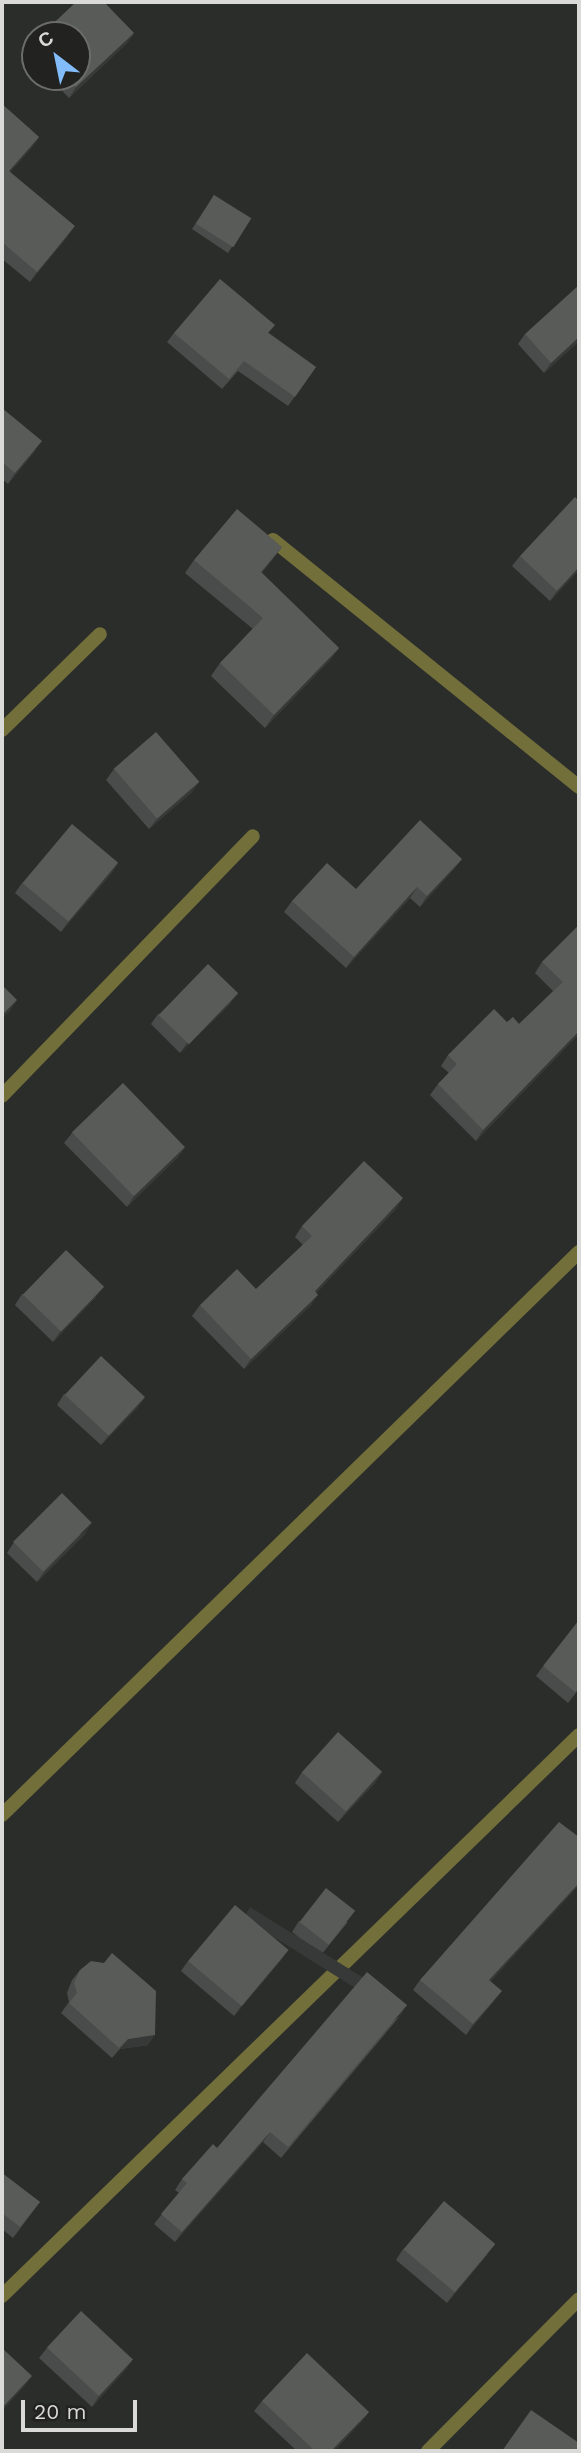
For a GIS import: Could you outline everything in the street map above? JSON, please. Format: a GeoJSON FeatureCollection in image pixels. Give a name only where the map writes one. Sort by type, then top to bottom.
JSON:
{"type":"FeatureCollection","features":[{"type":"Feature","properties":{"kind":"street"},"geometry":{"type":"LineString","coordinates":[[272,540],[579,787]]}},
{"type":"Feature","properties":{"kind":"street"},"geometry":{"type":"LineString","coordinates":[[2,730],[100,634]]}},
{"type":"Feature","properties":{"kind":"street"},"geometry":{"type":"LineString","coordinates":[[2,1096],[253,836]]}},
{"type":"Feature","properties":{"kind":"street"},"geometry":{"type":"LineString","coordinates":[[2,1815],[579,1252]]}},
{"type":"Feature","properties":{"kind":"street"},"geometry":{"type":"LineString","coordinates":[[2,2296],[579,1735]]}},
{"type":"Feature","properties":{"kind":"street"},"geometry":{"type":"LineString","coordinates":[[428,2451],[579,2299]]}},
{"type":"Feature","properties":{"kind":"building"},"geometry":{"type":"Polygon","coordinates":[[[76,2],[104,2],[134,33],[91,73],[91,21],[56,21],[76,2]]]}},
{"type":"Feature","properties":{"kind":"building"},"geometry":{"type":"Polygon","coordinates":[[[2,104],[39,137],[9,171],[75,226],[37,272],[2,242],[2,104]]]}},
{"type":"Feature","properties":{"kind":"building"},"geometry":{"type":"Polygon","coordinates":[[[214,195],[251,218],[233,247],[196,224],[214,195]]]}},
{"type":"Feature","properties":{"kind":"building"},"geometry":{"type":"Polygon","coordinates":[[[220,279],[275,325],[268,333],[316,367],[295,397],[244,361],[229,379],[174,333],[220,279]]]}},
{"type":"Feature","properties":{"kind":"building"},"geometry":{"type":"Polygon","coordinates":[[[579,285],[579,337],[551,363],[525,334],[579,285]]]}},
{"type":"Feature","properties":{"kind":"building"},"geometry":{"type":"Polygon","coordinates":[[[2,408],[42,441],[15,473],[2,462],[2,408]]]}},
{"type":"Feature","properties":{"kind":"building"},"geometry":{"type":"Polygon","coordinates":[[[575,497],[579,501],[579,567],[557,591],[520,556],[575,497]]]}},
{"type":"Feature","properties":{"kind":"building"},"geometry":{"type":"Polygon","coordinates":[[[237,509],[282,547],[261,572],[339,648],[274,715],[220,663],[263,618],[194,560],[237,509]]]}},
{"type":"Feature","properties":{"kind":"building"},"geometry":{"type":"Polygon","coordinates":[[[156,732],[199,782],[157,819],[114,769],[156,732]]]}},
{"type":"Feature","properties":{"kind":"building"},"geometry":{"type":"Polygon","coordinates":[[[420,820],[462,859],[427,896],[417,887],[354,957],[292,901],[327,863],[356,889],[420,820]]]}},
{"type":"Feature","properties":{"kind":"building"},"geometry":{"type":"Polygon","coordinates":[[[72,824],[118,863],[68,922],[23,883],[72,824]]]}},
{"type":"Feature","properties":{"kind":"building"},"geometry":{"type":"Polygon","coordinates":[[[579,925],[579,1031],[483,1130],[438,1084],[457,1064],[448,1055],[494,1009],[507,1022],[513,1017],[519,1024],[563,982],[542,962],[579,925]]]}},
{"type":"Feature","properties":{"kind":"building"},"geometry":{"type":"Polygon","coordinates":[[[208,964],[238,993],[189,1044],[159,1015],[208,964]]]}},
{"type":"Feature","properties":{"kind":"building"},"geometry":{"type":"Polygon","coordinates":[[[2,985],[17,1000],[2,1015],[2,985]]]}},
{"type":"Feature","properties":{"kind":"building"},"geometry":{"type":"Polygon","coordinates":[[[123,1083],[185,1147],[134,1196],[72,1132],[123,1083]]]}},
{"type":"Feature","properties":{"kind":"building"},"geometry":{"type":"Polygon","coordinates":[[[364,1161],[403,1198],[315,1291],[318,1295],[251,1359],[200,1305],[237,1269],[256,1289],[312,1236],[302,1226],[364,1161]]]}},
{"type":"Feature","properties":{"kind":"building"},"geometry":{"type":"Polygon","coordinates":[[[66,1250],[104,1287],[61,1331],[23,1295],[66,1250]]]}},
{"type":"Feature","properties":{"kind":"building"},"geometry":{"type":"Polygon","coordinates":[[[101,1356],[145,1397],[109,1436],[65,1395],[101,1356]]]}},
{"type":"Feature","properties":{"kind":"building"},"geometry":{"type":"Polygon","coordinates":[[[62,1493],[92,1523],[43,1571],[13,1542],[62,1493]]]}},
{"type":"Feature","properties":{"kind":"building"},"geometry":{"type":"Polygon","coordinates":[[[579,1620],[579,1688],[575,1692],[543,1666],[579,1620]]]}},
{"type":"Feature","properties":{"kind":"building"},"geometry":{"type":"Polygon","coordinates":[[[338,1732],[382,1771],[346,1812],[302,1772],[338,1732]]]}},
{"type":"Feature","properties":{"kind":"building"},"geometry":{"type":"Polygon","coordinates":[[[559,1822],[579,1837],[579,1883],[489,1980],[502,1991],[473,2024],[420,1980],[559,1822]]]}},
{"type":"Feature","properties":{"kind":"building"},"geometry":{"type":"Polygon","coordinates":[[[326,1888],[355,1911],[329,1945],[300,1922],[326,1888]]]}},
{"type":"Feature","properties":{"kind":"building"},"geometry":{"type":"Polygon","coordinates":[[[235,1905],[289,1950],[242,2006],[188,1961],[235,1905]]]}},
{"type":"Feature","properties":{"kind":"building"},"geometry":{"type":"Polygon","coordinates":[[[112,1953],[156,1991],[155,2035],[128,2039],[119,2048],[69,2003],[77,1993],[74,1983],[80,1970],[91,1961],[104,1963],[112,1953]]]}},
{"type":"Feature","properties":{"kind":"building"},"geometry":{"type":"Polygon","coordinates":[[[367,1972],[407,2005],[288,2147],[270,2132],[182,2232],[161,2214],[187,2183],[182,2179],[213,2144],[217,2148],[367,1972]]]}},
{"type":"Feature","properties":{"kind":"building"},"geometry":{"type":"Polygon","coordinates":[[[2,2173],[40,2202],[20,2227],[2,2213],[2,2173]]]}},
{"type":"Feature","properties":{"kind":"building"},"geometry":{"type":"Polygon","coordinates":[[[444,2201],[495,2244],[455,2292],[404,2249],[444,2201]]]}},
{"type":"Feature","properties":{"kind":"building"},"geometry":{"type":"Polygon","coordinates":[[[81,2311],[133,2359],[99,2396],[47,2348],[81,2311]]]}},
{"type":"Feature","properties":{"kind":"building"},"geometry":{"type":"Polygon","coordinates":[[[2,2348],[32,2376],[2,2408],[2,2348]]]}},
{"type":"Feature","properties":{"kind":"building"},"geometry":{"type":"Polygon","coordinates":[[[307,2353],[369,2412],[331,2451],[315,2451],[262,2401],[307,2353]]]}},
{"type":"Feature","properties":{"kind":"building"},"geometry":{"type":"Polygon","coordinates":[[[531,2410],[579,2443],[579,2451],[502,2451],[531,2410]]]}}]}
